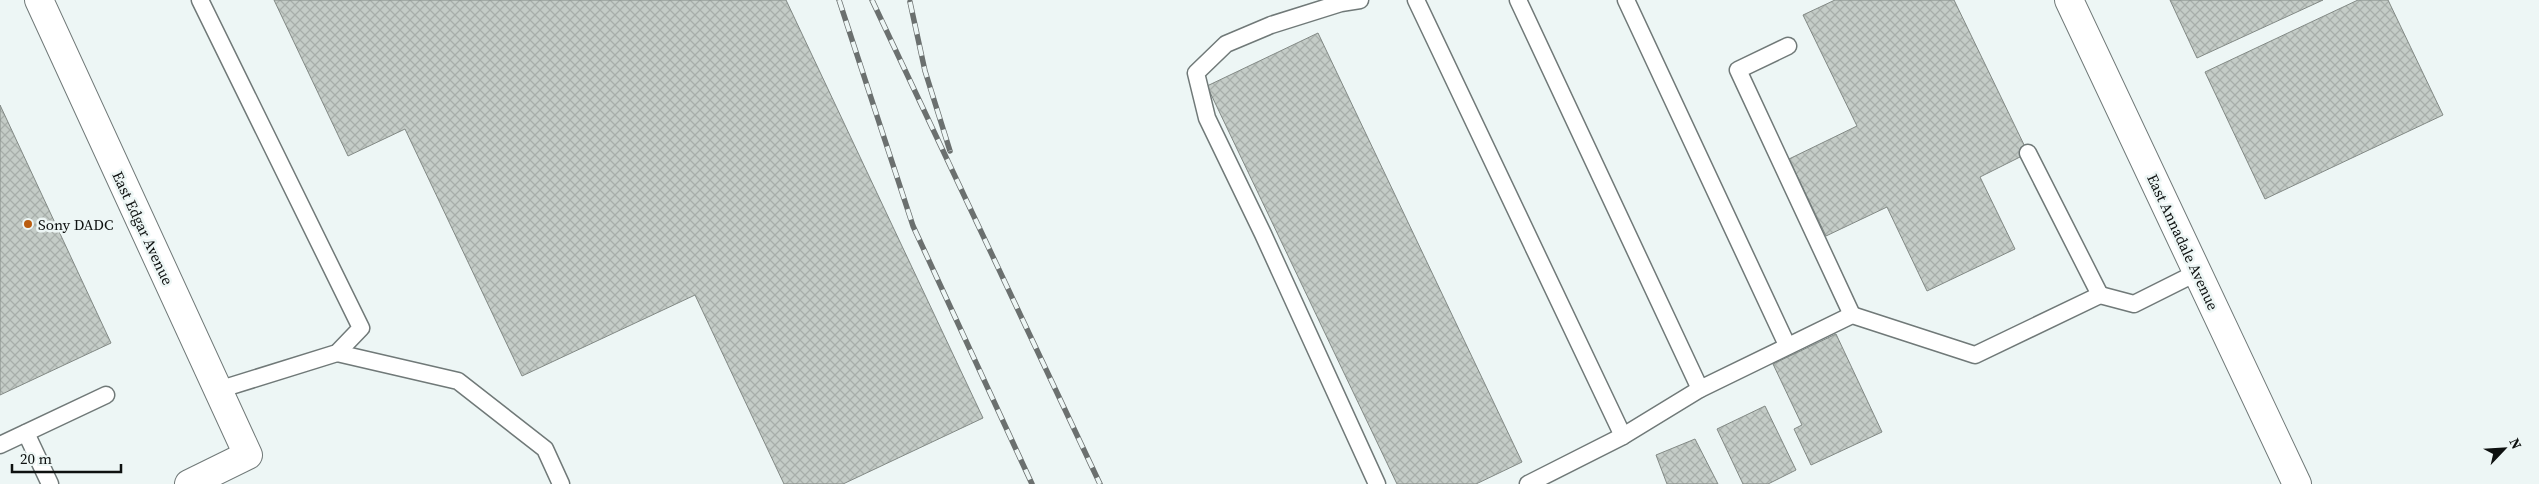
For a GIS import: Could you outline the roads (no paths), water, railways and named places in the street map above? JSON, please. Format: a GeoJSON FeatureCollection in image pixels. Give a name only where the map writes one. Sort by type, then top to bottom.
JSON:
{"type":"FeatureCollection","features":[{"type":"Feature","properties":{"kind":"street","name":"East Edgar Avenue"},"geometry":{"type":"LineString","coordinates":[[38,0],[248,455],[201,481]]}},
{"type":"Feature","properties":{"kind":"street","name":"East Annadale Avenue"},"geometry":{"type":"LineString","coordinates":[[2069,0],[2297,484]]}},
{"type":"Feature","properties":{"kind":"lane"},"geometry":{"type":"LineString","coordinates":[[200,0],[360,328],[337,353],[218,390]]}},
{"type":"Feature","properties":{"kind":"lane"},"geometry":{"type":"LineString","coordinates":[[1360,0],[1341,3],[1271,25],[1226,44],[1196,73],[1207,118],[1263,234],[1377,484]]}},
{"type":"Feature","properties":{"kind":"lane"},"geometry":{"type":"LineString","coordinates":[[1416,0],[1624,436]]}},
{"type":"Feature","properties":{"kind":"lane"},"geometry":{"type":"LineString","coordinates":[[1518,0],[1700,389]]}},
{"type":"Feature","properties":{"kind":"lane"},"geometry":{"type":"LineString","coordinates":[[1626,0],[1787,346]]}},
{"type":"Feature","properties":{"kind":"lane"},"geometry":{"type":"LineString","coordinates":[[1788,46],[1738,70],[1852,315]]}},
{"type":"Feature","properties":{"kind":"lane"},"geometry":{"type":"LineString","coordinates":[[2028,153],[2100,295]]}},
{"type":"Feature","properties":{"kind":"lane"},"geometry":{"type":"LineString","coordinates":[[1528,484],[1624,436],[1700,389],[1852,315],[1975,354],[2100,295],[2134,304],[2198,272]]}},
{"type":"Feature","properties":{"kind":"lane"},"geometry":{"type":"LineString","coordinates":[[337,353],[458,381],[545,449],[561,484]]}},
{"type":"Feature","properties":{"kind":"lane"},"geometry":{"type":"LineString","coordinates":[[0,445],[106,395]]}},
{"type":"Feature","properties":{"kind":"lane"},"geometry":{"type":"LineString","coordinates":[[26,433],[50,484]]}},
{"type":"Feature","properties":{"kind":"railway"},"geometry":{"type":"LineString","coordinates":[[839,0],[913,226],[1032,484]]}},
{"type":"Feature","properties":{"kind":"railway"},"geometry":{"type":"LineString","coordinates":[[872,0],[1100,484]]}},
{"type":"Feature","properties":{"kind":"railway"},"geometry":{"type":"LineString","coordinates":[[910,2],[925,71],[950,151]]}},
{"type":"Feature","properties":{"kind":"place","name":"Sony DADC"},"geometry":{"type":"Point","coordinates":[28,224]}}]}
